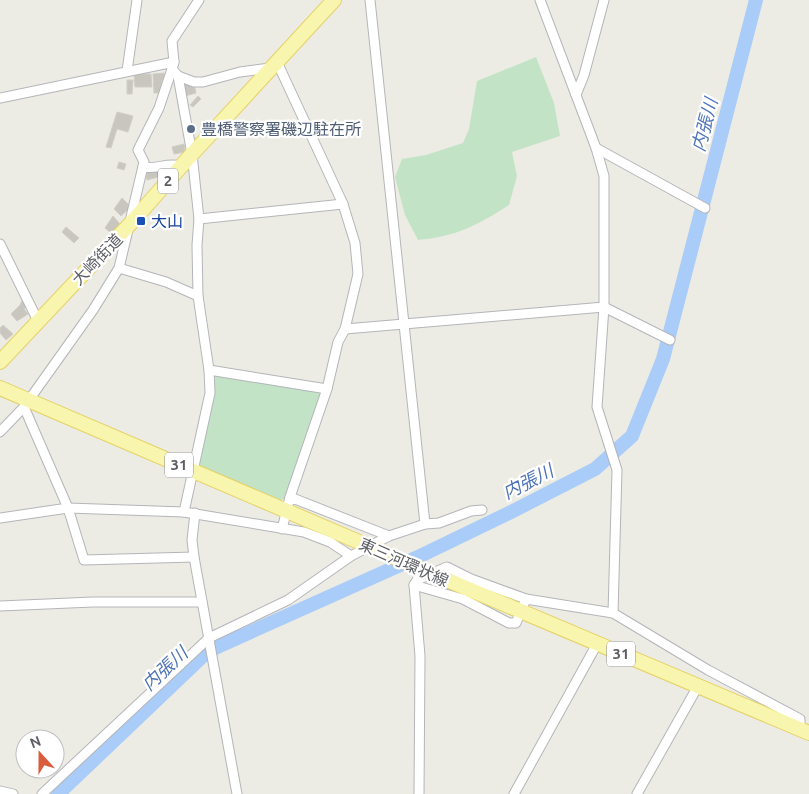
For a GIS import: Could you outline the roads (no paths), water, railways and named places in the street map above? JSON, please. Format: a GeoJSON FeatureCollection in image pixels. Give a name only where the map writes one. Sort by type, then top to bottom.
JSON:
{"type":"FeatureCollection","features":[{"type":"Feature","properties":{"kind":"main road","name":"大崎街道"},"geometry":{"type":"LineString","coordinates":[[0,362],[131,223],[334,0]]}},
{"type":"Feature","properties":{"kind":"main road","name":"東三河環状線"},"geometry":{"type":"LineString","coordinates":[[0,388],[26,403],[194,471],[288,504],[359,542],[522,613],[804,731]]}},
{"type":"Feature","properties":{"kind":"street"},"geometry":{"type":"LineString","coordinates":[[127,71],[137,0]]}},
{"type":"Feature","properties":{"kind":"street"},"geometry":{"type":"LineString","coordinates":[[0,432],[26,403],[93,310],[119,268],[144,162],[138,150],[159,108],[173,65],[172,41],[199,0]]}},
{"type":"Feature","properties":{"kind":"street"},"geometry":{"type":"LineString","coordinates":[[370,0],[425,524]]}},
{"type":"Feature","properties":{"kind":"street"},"geometry":{"type":"LineString","coordinates":[[540,0],[596,148],[604,176],[604,307],[596,407],[616,464],[613,613]]}},
{"type":"Feature","properties":{"kind":"street"},"geometry":{"type":"LineString","coordinates":[[576,95],[584,75],[604,0]]}},
{"type":"Feature","properties":{"kind":"street"},"geometry":{"type":"LineString","coordinates":[[0,98],[127,71],[173,65]]}},
{"type":"Feature","properties":{"kind":"street"},"geometry":{"type":"LineString","coordinates":[[173,65],[178,76],[192,154],[199,219],[197,245],[198,296],[209,370],[210,393],[184,512]]}},
{"type":"Feature","properties":{"kind":"street"},"geometry":{"type":"LineString","coordinates":[[178,76],[194,82],[203,82],[274,65],[343,204],[355,243],[358,274],[345,329],[338,342],[327,389],[288,504],[282,529]]}},
{"type":"Feature","properties":{"kind":"street"},"geometry":{"type":"LineString","coordinates":[[596,148],[705,208]]}},
{"type":"Feature","properties":{"kind":"street"},"geometry":{"type":"LineString","coordinates":[[143,167],[151,168],[162,164],[181,166]]}},
{"type":"Feature","properties":{"kind":"street"},"geometry":{"type":"LineString","coordinates":[[199,219],[343,204]]}},
{"type":"Feature","properties":{"kind":"street"},"geometry":{"type":"LineString","coordinates":[[0,244],[38,321]]}},
{"type":"Feature","properties":{"kind":"street"},"geometry":{"type":"LineString","coordinates":[[119,268],[198,296]]}},
{"type":"Feature","properties":{"kind":"street"},"geometry":{"type":"LineString","coordinates":[[345,329],[604,307],[670,340]]}},
{"type":"Feature","properties":{"kind":"street"},"geometry":{"type":"LineString","coordinates":[[209,370],[327,389]]}},
{"type":"Feature","properties":{"kind":"street"},"geometry":{"type":"LineString","coordinates":[[26,403],[68,508],[84,560],[194,557]]}},
{"type":"Feature","properties":{"kind":"street"},"geometry":{"type":"LineString","coordinates":[[288,504],[389,536]]}},
{"type":"Feature","properties":{"kind":"street"},"geometry":{"type":"LineString","coordinates":[[0,518],[68,508],[195,513],[304,532],[330,542],[351,556]]}},
{"type":"Feature","properties":{"kind":"street"},"geometry":{"type":"LineString","coordinates":[[42,794],[208,638],[288,600],[351,556],[389,536],[425,524],[440,523],[471,511],[482,510]]}},
{"type":"Feature","properties":{"kind":"street"},"geometry":{"type":"LineString","coordinates":[[195,513],[192,540],[194,557],[237,794]]}},
{"type":"Feature","properties":{"kind":"street"},"geometry":{"type":"LineString","coordinates":[[419,794],[420,656],[414,585],[417,580],[447,567],[471,579],[526,599],[613,613],[708,670],[800,719],[804,731]]}},
{"type":"Feature","properties":{"kind":"street"},"geometry":{"type":"LineString","coordinates":[[414,585],[463,599],[509,624],[516,623],[522,613],[526,599]]}},
{"type":"Feature","properties":{"kind":"street"},"geometry":{"type":"LineString","coordinates":[[0,606],[93,602],[202,602]]}},
{"type":"Feature","properties":{"kind":"street"},"geometry":{"type":"LineString","coordinates":[[514,794],[597,644]]}},
{"type":"Feature","properties":{"kind":"street"},"geometry":{"type":"LineString","coordinates":[[638,794],[698,686]]}},
{"type":"Feature","properties":{"kind":"street"},"geometry":{"type":"LineString","coordinates":[[0,791],[13,794]]}},
{"type":"Feature","properties":{"kind":"waterway","name":"内張川"},"geometry":{"type":"LineString","coordinates":[[58,794],[204,655],[217,647],[418,557],[595,469],[632,436],[663,359],[756,0]]}},
{"type":"Feature","properties":{"kind":"place","name":"豊橋警察署磯辺駐在所"},"geometry":{"type":"Point","coordinates":[191,129]}},
{"type":"Feature","properties":{"kind":"place","name":"大山"},"geometry":{"type":"Point","coordinates":[141,221]}}]}
